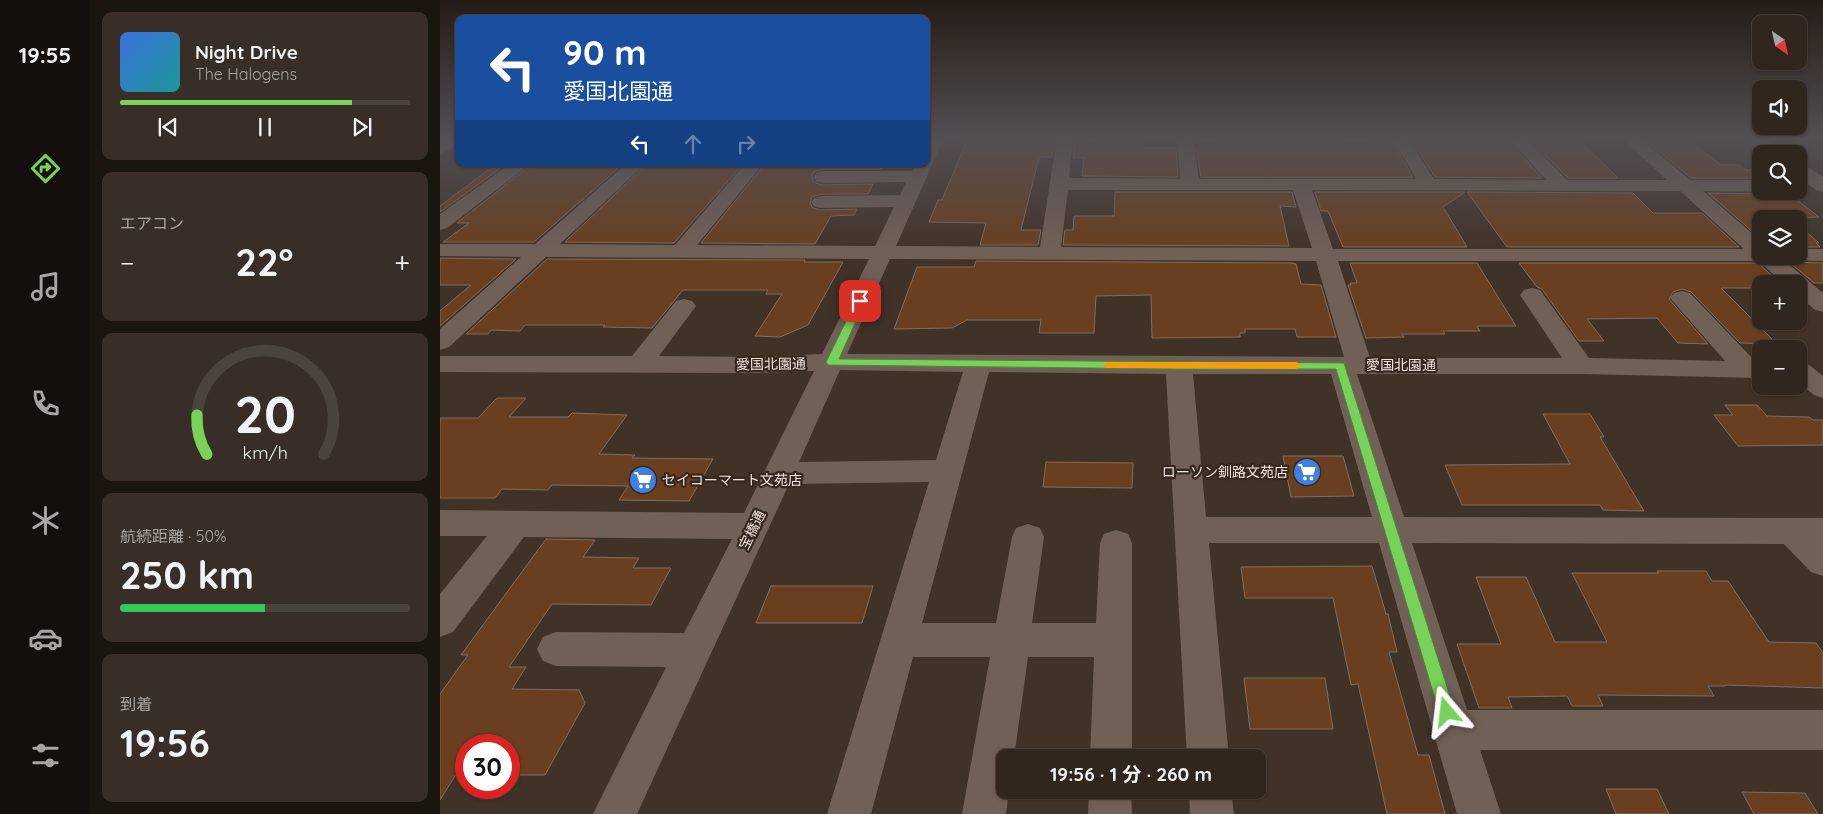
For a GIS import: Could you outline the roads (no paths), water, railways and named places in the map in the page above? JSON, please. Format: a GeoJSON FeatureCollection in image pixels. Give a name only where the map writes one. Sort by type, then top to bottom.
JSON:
{"type":"FeatureCollection","features":[{"type":"Feature","properties":{"kind":"street"},"geometry":{"type":"LineString","coordinates":[[440,224],[505,176]]}},
{"type":"Feature","properties":{"kind":"street"},"geometry":{"type":"LineString","coordinates":[[440,342],[623,176]]}},
{"type":"Feature","properties":{"kind":"street"},"geometry":{"type":"LineString","coordinates":[[680,252],[744,176]]}},
{"type":"Feature","properties":{"kind":"street"},"geometry":{"type":"LineString","coordinates":[[823,177],[829,176]]}},
{"type":"Feature","properties":{"kind":"street"},"geometry":{"type":"LineString","coordinates":[[821,202],[886,176]]}},
{"type":"Feature","properties":{"kind":"street","name":"宝橋通"},"geometry":{"type":"LineString","coordinates":[[615,814],[779,474],[917,176]]}},
{"type":"Feature","properties":{"kind":"street"},"geometry":{"type":"LineString","coordinates":[[1050,253],[1060,176]]}},
{"type":"Feature","properties":{"kind":"street"},"geometry":{"type":"LineString","coordinates":[[1189,176],[1190,184]]}},
{"type":"Feature","properties":{"kind":"street"},"geometry":{"type":"LineString","coordinates":[[1423,176],[1428,184]]}},
{"type":"Feature","properties":{"kind":"street"},"geometry":{"type":"LineString","coordinates":[[1553,176],[1562,186]]}},
{"type":"Feature","properties":{"kind":"street"},"geometry":{"type":"LineString","coordinates":[[1674,176],[1752,246]]}},
{"type":"Feature","properties":{"kind":"street"},"geometry":{"type":"LineString","coordinates":[[1809,176],[1823,186]]}},
{"type":"Feature","properties":{"kind":"street"},"geometry":{"type":"LineString","coordinates":[[1059,184],[1752,186]]}},
{"type":"Feature","properties":{"kind":"street"},"geometry":{"type":"LineString","coordinates":[[1301,185],[1325,255],[1390,531],[1479,814]]}},
{"type":"Feature","properties":{"kind":"street"},"geometry":{"type":"LineString","coordinates":[[1807,186],[1823,186]]}},
{"type":"Feature","properties":{"kind":"street"},"geometry":{"type":"LineString","coordinates":[[440,250],[1325,255],[1752,254]]}},
{"type":"Feature","properties":{"kind":"street"},"geometry":{"type":"LineString","coordinates":[[1807,255],[1823,255]]}},
{"type":"Feature","properties":{"kind":"street"},"geometry":{"type":"LineString","coordinates":[[1776,265],[1788,275]]}},
{"type":"Feature","properties":{"kind":"street"},"geometry":{"type":"LineString","coordinates":[[1807,292],[1823,305]]}},
{"type":"Feature","properties":{"kind":"street"},"geometry":{"type":"LineString","coordinates":[[1532,295],[1581,366]]}},
{"type":"Feature","properties":{"kind":"street"},"geometry":{"type":"LineString","coordinates":[[1682,298],[1752,367]]}},
{"type":"Feature","properties":{"kind":"street"},"geometry":{"type":"LineString","coordinates":[[640,364],[684,306]]}},
{"type":"Feature","properties":{"kind":"street","name":"愛国北園通"},"geometry":{"type":"LineString","coordinates":[[440,364],[832,362],[978,365],[1581,366],[1752,370]]}},
{"type":"Feature","properties":{"kind":"street"},"geometry":{"type":"LineString","coordinates":[[849,814],[978,365]]}},
{"type":"Feature","properties":{"kind":"street"},"geometry":{"type":"LineString","coordinates":[[1179,366],[1207,749]]}},
{"type":"Feature","properties":{"kind":"street"},"geometry":{"type":"LineString","coordinates":[[1807,371],[1823,389]]}},
{"type":"Feature","properties":{"kind":"street"},"geometry":{"type":"LineString","coordinates":[[779,474],[948,471]]}},
{"type":"Feature","properties":{"kind":"street"},"geometry":{"type":"LineString","coordinates":[[440,523],[754,526]]}},
{"type":"Feature","properties":{"kind":"street"},"geometry":{"type":"LineString","coordinates":[[440,621],[515,524]]}},
{"type":"Feature","properties":{"kind":"street"},"geometry":{"type":"LineString","coordinates":[[1191,530],[1808,531],[1823,562]]}},
{"type":"Feature","properties":{"kind":"street"},"geometry":{"type":"LineString","coordinates":[[984,814],[1028,537]]}},
{"type":"Feature","properties":{"kind":"street"},"geometry":{"type":"LineString","coordinates":[[1111,749],[1116,542]]}},
{"type":"Feature","properties":{"kind":"street"},"geometry":{"type":"LineString","coordinates":[[900,640],[1113,640]]}},
{"type":"Feature","properties":{"kind":"street"},"geometry":{"type":"LineString","coordinates":[[556,649],[694,650]]}},
{"type":"Feature","properties":{"kind":"street"},"geometry":{"type":"LineString","coordinates":[[1453,730],[1823,730]]}},
{"type":"Feature","properties":{"kind":"street"},"geometry":{"type":"LineString","coordinates":[[1110,799],[1110,814]]}},
{"type":"Feature","properties":{"kind":"street"},"geometry":{"type":"LineString","coordinates":[[1211,799],[1212,814]]}},
{"type":"Feature","properties":{"kind":"place","name":"ローソン釧路文苑店"},"geometry":{"type":"Point","coordinates":[1307,472]}},
{"type":"Feature","properties":{"kind":"place","name":"セイコーマート文苑店"},"geometry":{"type":"Point","coordinates":[643,480]}}]}
